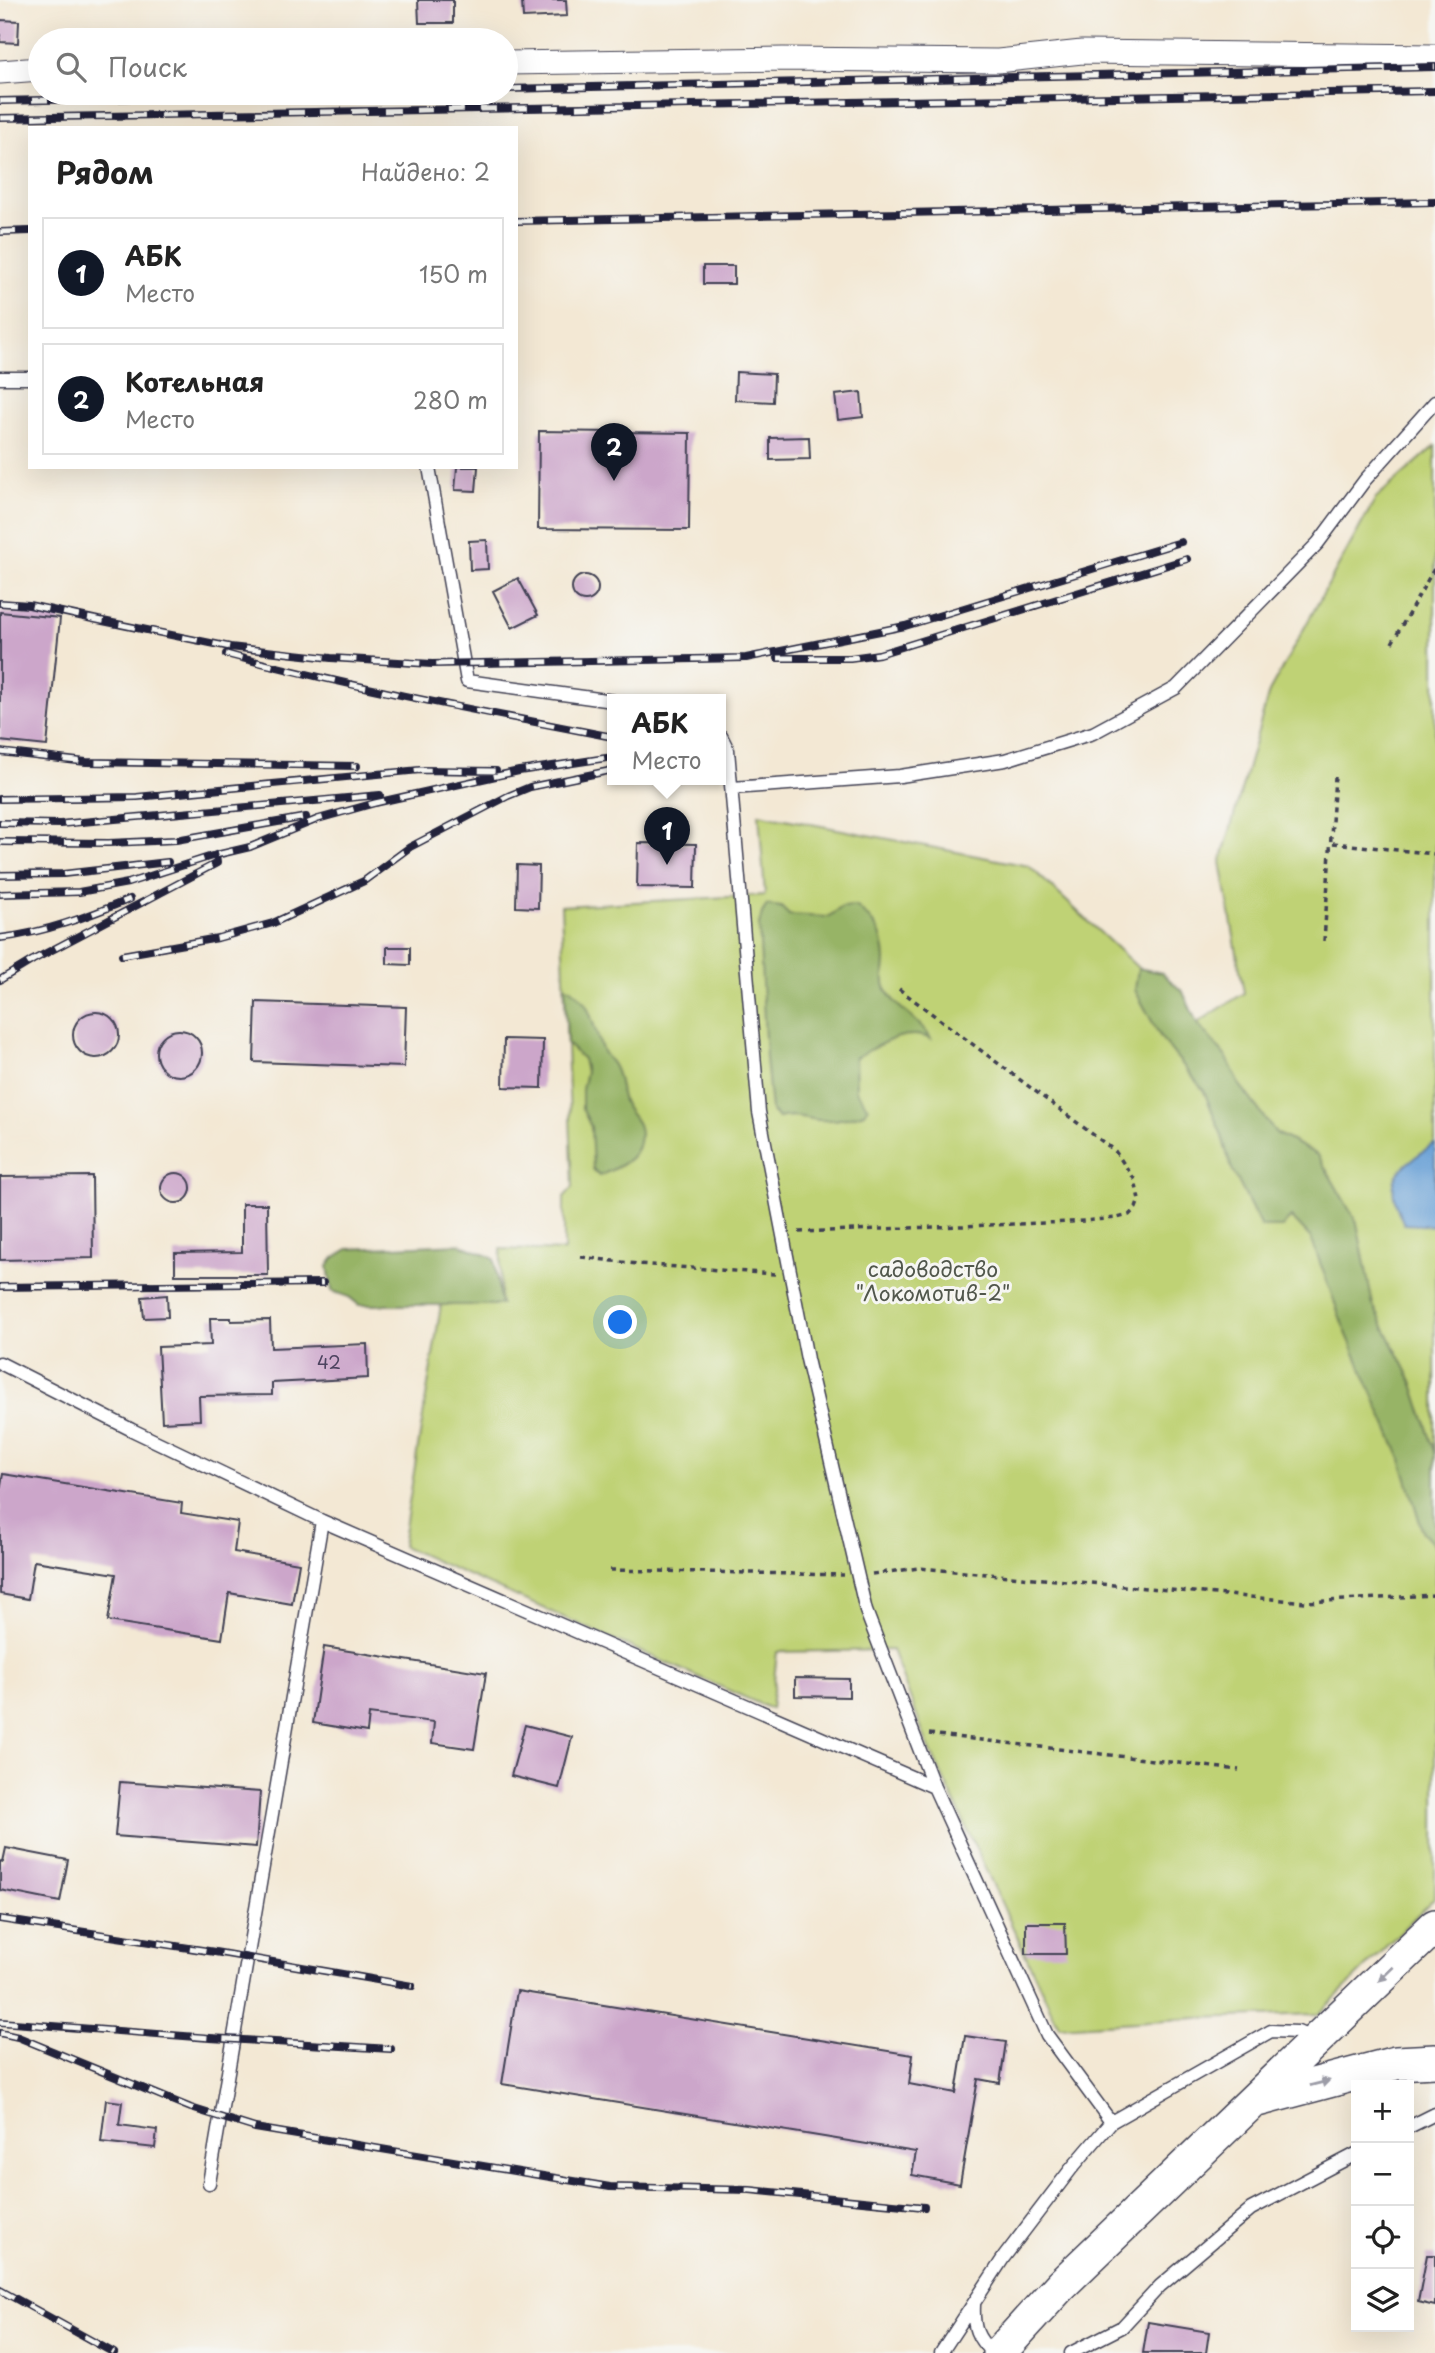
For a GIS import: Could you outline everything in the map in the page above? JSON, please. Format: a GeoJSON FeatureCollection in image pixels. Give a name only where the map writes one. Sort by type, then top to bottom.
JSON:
{"type":"FeatureCollection","features":[{"type":"Feature","properties":{"kind":"street"},"geometry":{"type":"LineString","coordinates":[[518,63],[770,59],[998,61],[1082,52],[1435,56]]}},
{"type":"Feature","properties":{"kind":"street"},"geometry":{"type":"LineString","coordinates":[[0,72],[28,69]]}},
{"type":"Feature","properties":{"kind":"street"},"geometry":{"type":"LineString","coordinates":[[999,2353],[1060,2286],[1435,1926]]}},
{"type":"Feature","properties":{"kind":"street"},"geometry":{"type":"LineString","coordinates":[[1254,2101],[1396,2063],[1435,2061]]}},
{"type":"Feature","properties":{"kind":"lane"},"geometry":{"type":"LineString","coordinates":[[0,378],[28,378]]}},
{"type":"Feature","properties":{"kind":"lane"},"geometry":{"type":"LineString","coordinates":[[732,788],[900,776],[1004,760],[1093,733],[1176,688],[1318,543],[1365,480],[1435,402]]}},
{"type":"Feature","properties":{"kind":"lane"},"geometry":{"type":"LineString","coordinates":[[429,469],[467,681],[607,700]]}},
{"type":"Feature","properties":{"kind":"lane"},"geometry":{"type":"LineString","coordinates":[[726,746],[732,788],[759,1112],[807,1359],[866,1611],[934,1787],[1047,2035],[1111,2122]]}},
{"type":"Feature","properties":{"kind":"lane"},"geometry":{"type":"LineString","coordinates":[[0,1363],[322,1521],[934,1787]]}},
{"type":"Feature","properties":{"kind":"lane"},"geometry":{"type":"LineString","coordinates":[[209,2183],[322,1521]]}},
{"type":"Feature","properties":{"kind":"lane"},"geometry":{"type":"LineString","coordinates":[[941,2353],[1004,2257],[1111,2122],[1271,2031],[1298,2032],[1317,2040]]}},
{"type":"Feature","properties":{"kind":"lane"},"geometry":{"type":"LineString","coordinates":[[1414,2124],[1435,2113]]}},
{"type":"Feature","properties":{"kind":"lane"},"geometry":{"type":"LineString","coordinates":[[1071,2353],[1122,2327],[1160,2286],[1251,2209],[1351,2157]]}},
{"type":"Feature","properties":{"kind":"lane"},"geometry":{"type":"LineString","coordinates":[[974,2303],[973,2326],[982,2343],[993,2353]]}},
{"type":"Feature","properties":{"kind":"path"},"geometry":{"type":"LineString","coordinates":[[1392,643],[1435,567]]}},
{"type":"Feature","properties":{"kind":"path"},"geometry":{"type":"LineString","coordinates":[[1324,941],[1335,777]]}},
{"type":"Feature","properties":{"kind":"path"},"geometry":{"type":"LineString","coordinates":[[1332,843],[1435,854]]}},
{"type":"Feature","properties":{"kind":"path"},"geometry":{"type":"LineString","coordinates":[[783,1233],[1071,1222],[1117,1218],[1129,1215],[1136,1208],[1139,1200],[1135,1180],[1115,1151],[900,989]]}},
{"type":"Feature","properties":{"kind":"path"},"geometry":{"type":"LineString","coordinates":[[581,1257],[637,1264],[791,1275]]}},
{"type":"Feature","properties":{"kind":"path"},"geometry":{"type":"LineString","coordinates":[[610,1570],[858,1575],[919,1568],[1306,1602],[1435,1595]]}},
{"type":"Feature","properties":{"kind":"path"},"geometry":{"type":"LineString","coordinates":[[913,1732],[983,1738],[1239,1770]]}},
{"type":"Feature","properties":{"kind":"green space","name":"садоводство \"Локомотив-2\""},"geometry":{"type":"Polygon","coordinates":[[[1435,446],[1435,1897],[1319,2014],[1059,2027],[927,1743],[892,1650],[777,1652],[771,1709],[402,1546],[441,1305],[500,1305],[501,1249],[564,1251],[564,1197],[573,1187],[561,906],[765,895],[759,814],[1029,866],[1197,1023],[1244,993],[1221,862],[1269,692],[1376,498],[1435,446]]]}},
{"type":"Feature","properties":{"kind":"green space"},"geometry":{"type":"Polygon","coordinates":[[[767,905],[781,907],[789,915],[828,917],[842,907],[856,906],[873,923],[883,942],[884,984],[889,995],[921,1025],[931,1039],[902,1036],[855,1058],[856,1091],[868,1107],[864,1113],[824,1120],[793,1116],[778,1118],[771,1110],[759,925],[767,905]]]}},
{"type":"Feature","properties":{"kind":"green space"},"geometry":{"type":"Polygon","coordinates":[[[1138,968],[1162,973],[1183,992],[1197,1023],[1227,1058],[1240,1085],[1276,1133],[1318,1155],[1357,1223],[1373,1305],[1412,1381],[1435,1452],[1435,1546],[1423,1533],[1401,1459],[1344,1328],[1311,1238],[1291,1217],[1282,1227],[1261,1227],[1231,1167],[1204,1091],[1161,1038],[1135,990],[1138,968]]]}},
{"type":"Feature","properties":{"kind":"green space"},"geometry":{"type":"Polygon","coordinates":[[[565,986],[580,997],[590,1013],[603,1051],[616,1071],[624,1104],[639,1128],[639,1142],[634,1154],[624,1164],[599,1176],[593,1169],[591,1127],[582,1108],[586,1072],[583,1059],[567,1044],[565,986]]]}},
{"type":"Feature","properties":{"kind":"green space"},"geometry":{"type":"Polygon","coordinates":[[[460,1244],[494,1259],[501,1305],[359,1305],[349,1297],[332,1291],[328,1266],[334,1258],[348,1249],[460,1244]]]}},
{"type":"Feature","properties":{"kind":"water"},"geometry":{"type":"Polygon","coordinates":[[[1435,1143],[1435,1226],[1404,1224],[1394,1195],[1397,1176],[1411,1160],[1435,1143]]]}},
{"type":"Feature","properties":{"kind":"building"},"geometry":{"type":"Polygon","coordinates":[[[418,0],[453,0],[453,23],[419,23],[418,0]]]}},
{"type":"Feature","properties":{"kind":"building"},"geometry":{"type":"Polygon","coordinates":[[[522,0],[566,0],[567,16],[523,18],[522,0]]]}},
{"type":"Feature","properties":{"kind":"building"},"geometry":{"type":"Polygon","coordinates":[[[0,20],[19,21],[18,43],[0,42],[0,20]]]}},
{"type":"Feature","properties":{"kind":"building"},"geometry":{"type":"Polygon","coordinates":[[[703,266],[734,266],[734,284],[703,284],[703,266]]]}},
{"type":"Feature","properties":{"kind":"building"},"geometry":{"type":"Polygon","coordinates":[[[736,372],[774,374],[773,402],[735,400],[736,372]]]}},
{"type":"Feature","properties":{"kind":"building"},"geometry":{"type":"Polygon","coordinates":[[[861,392],[863,417],[838,420],[835,395],[861,392]]]}},
{"type":"Feature","properties":{"kind":"building"},"geometry":{"type":"Polygon","coordinates":[[[539,431],[690,433],[689,530],[538,529],[539,431]]]}},
{"type":"Feature","properties":{"kind":"building"},"geometry":{"type":"Polygon","coordinates":[[[809,437],[810,459],[770,460],[770,438],[809,437]]]}},
{"type":"Feature","properties":{"kind":"building"},"geometry":{"type":"Polygon","coordinates":[[[457,469],[478,469],[476,491],[455,490],[457,469]]]}},
{"type":"Feature","properties":{"kind":"building"},"geometry":{"type":"Polygon","coordinates":[[[487,540],[488,569],[470,570],[469,541],[487,540]]]}},
{"type":"Feature","properties":{"kind":"building"},"geometry":{"type":"Polygon","coordinates":[[[585,575],[594,579],[598,588],[594,597],[585,601],[576,597],[572,588],[576,579],[585,575]]]}},
{"type":"Feature","properties":{"kind":"building"},"geometry":{"type":"Polygon","coordinates":[[[518,578],[538,615],[512,628],[493,591],[518,578]]]}},
{"type":"Feature","properties":{"kind":"building"},"geometry":{"type":"Polygon","coordinates":[[[0,612],[60,618],[47,746],[0,741],[0,612]]]}},
{"type":"Feature","properties":{"kind":"building"},"geometry":{"type":"Polygon","coordinates":[[[638,843],[696,844],[695,888],[637,887],[638,843]]]}},
{"type":"Feature","properties":{"kind":"building"},"geometry":{"type":"Polygon","coordinates":[[[517,865],[539,866],[538,908],[516,907],[517,865]]]}},
{"type":"Feature","properties":{"kind":"building"},"geometry":{"type":"Polygon","coordinates":[[[387,947],[410,947],[410,965],[387,964],[387,947]]]}},
{"type":"Feature","properties":{"kind":"building"},"geometry":{"type":"Polygon","coordinates":[[[256,1002],[406,1007],[404,1067],[254,1062],[256,1002]]]}},
{"type":"Feature","properties":{"kind":"building"},"geometry":{"type":"Polygon","coordinates":[[[96,1012],[112,1019],[119,1035],[112,1051],[96,1058],[80,1051],[73,1035],[80,1019],[96,1012]]]}},
{"type":"Feature","properties":{"kind":"building"},"geometry":{"type":"Polygon","coordinates":[[[179,1030],[195,1037],[202,1053],[195,1069],[179,1076],[163,1069],[156,1053],[163,1037],[179,1030]]]}},
{"type":"Feature","properties":{"kind":"building"},"geometry":{"type":"Polygon","coordinates":[[[504,1039],[543,1040],[542,1088],[503,1087],[504,1039]]]}},
{"type":"Feature","properties":{"kind":"building"},"geometry":{"type":"Polygon","coordinates":[[[176,1173],[187,1177],[191,1188],[187,1199],[176,1203],[165,1199],[161,1188],[165,1177],[176,1173]]]}},
{"type":"Feature","properties":{"kind":"building"},"geometry":{"type":"Polygon","coordinates":[[[92,1176],[93,1258],[0,1260],[0,1177],[92,1176]]]}},
{"type":"Feature","properties":{"kind":"building"},"geometry":{"type":"Polygon","coordinates":[[[242,1204],[267,1204],[268,1275],[175,1275],[175,1253],[242,1252],[242,1204]]]}},
{"type":"Feature","properties":{"kind":"building"},"geometry":{"type":"Polygon","coordinates":[[[167,1295],[168,1317],[144,1318],[142,1297],[167,1295]]]}},
{"type":"Feature","properties":{"kind":"building"},"geometry":{"type":"Polygon","coordinates":[[[210,1318],[231,1318],[231,1321],[270,1320],[271,1348],[367,1344],[368,1378],[272,1383],[272,1395],[199,1396],[200,1420],[162,1422],[158,1347],[211,1345],[210,1318]]]}},
{"type":"Feature","properties":{"kind":"building"},"geometry":{"type":"Polygon","coordinates":[[[3,1474],[182,1503],[181,1513],[238,1522],[234,1552],[299,1563],[292,1604],[229,1593],[222,1639],[108,1621],[116,1574],[34,1561],[28,1599],[0,1594],[0,1490],[3,1474]]]}},
{"type":"Feature","properties":{"kind":"building"},"geometry":{"type":"Polygon","coordinates":[[[324,1647],[486,1673],[474,1749],[432,1743],[434,1722],[369,1714],[367,1732],[313,1723],[324,1647]]]}},
{"type":"Feature","properties":{"kind":"building"},"geometry":{"type":"Polygon","coordinates":[[[795,1678],[849,1679],[849,1697],[795,1696],[795,1678]]]}},
{"type":"Feature","properties":{"kind":"building"},"geometry":{"type":"Polygon","coordinates":[[[525,1725],[572,1737],[559,1788],[511,1776],[525,1725]]]}},
{"type":"Feature","properties":{"kind":"building"},"geometry":{"type":"Polygon","coordinates":[[[120,1782],[260,1792],[256,1847],[115,1836],[120,1782]]]}},
{"type":"Feature","properties":{"kind":"building"},"geometry":{"type":"Polygon","coordinates":[[[6,1848],[68,1860],[60,1902],[0,1890],[0,1861],[3,1862],[6,1848]]]}},
{"type":"Feature","properties":{"kind":"building"},"geometry":{"type":"Polygon","coordinates":[[[1026,1923],[1065,1923],[1066,1954],[1026,1954],[1026,1923]]]}},
{"type":"Feature","properties":{"kind":"building"},"geometry":{"type":"Polygon","coordinates":[[[517,1991],[913,2055],[909,2084],[956,2093],[965,2036],[1006,2042],[1000,2083],[978,2079],[960,2184],[912,2175],[916,2152],[502,2084],[517,1991]]]}},
{"type":"Feature","properties":{"kind":"building"},"geometry":{"type":"Polygon","coordinates":[[[106,2100],[122,2102],[119,2125],[157,2130],[155,2148],[101,2142],[106,2100]]]}},
{"type":"Feature","properties":{"kind":"building"},"geometry":{"type":"Polygon","coordinates":[[[1427,2255],[1435,2255],[1435,2306],[1418,2302],[1427,2255]]]}},
{"type":"Feature","properties":{"kind":"building"},"geometry":{"type":"Polygon","coordinates":[[[1148,2322],[1209,2332],[1206,2353],[1143,2353],[1148,2322]]]}},
{"type":"Feature","properties":{"kind":"railway"},"geometry":{"type":"LineString","coordinates":[[518,89],[1435,67]]}},
{"type":"Feature","properties":{"kind":"railway"},"geometry":{"type":"LineString","coordinates":[[0,118],[1435,91]]}},
{"type":"Feature","properties":{"kind":"railway"},"geometry":{"type":"LineString","coordinates":[[0,101],[28,100]]}},
{"type":"Feature","properties":{"kind":"railway"},"geometry":{"type":"LineString","coordinates":[[518,221],[1435,202]]}},
{"type":"Feature","properties":{"kind":"railway"},"geometry":{"type":"LineString","coordinates":[[0,232],[28,231]]}},
{"type":"Feature","properties":{"kind":"railway"},"geometry":{"type":"LineString","coordinates":[[88,618],[230,647],[331,658],[432,664],[746,658],[905,626],[1181,542]]}},
{"type":"Feature","properties":{"kind":"railway"},"geometry":{"type":"LineString","coordinates":[[778,658],[850,658],[879,654],[1187,559]]}},
{"type":"Feature","properties":{"kind":"railway"},"geometry":{"type":"LineString","coordinates":[[0,603],[29,605],[98,620]]}},
{"type":"Feature","properties":{"kind":"railway"},"geometry":{"type":"LineString","coordinates":[[226,654],[370,689],[607,736]]}},
{"type":"Feature","properties":{"kind":"railway"},"geometry":{"type":"LineString","coordinates":[[0,752],[86,762],[357,766]]}},
{"type":"Feature","properties":{"kind":"railway"},"geometry":{"type":"LineString","coordinates":[[0,980],[217,863],[216,855],[250,847],[318,819],[375,803],[519,771],[607,758]]}},
{"type":"Feature","properties":{"kind":"railway"},"geometry":{"type":"LineString","coordinates":[[0,799],[137,797],[420,770],[496,771]]}},
{"type":"Feature","properties":{"kind":"railway"},"geometry":{"type":"LineString","coordinates":[[122,955],[218,938],[273,923],[364,881],[410,847],[508,796],[530,787],[607,771]]}},
{"type":"Feature","properties":{"kind":"railway"},"geometry":{"type":"LineString","coordinates":[[0,823],[60,824],[380,795]]}},
{"type":"Feature","properties":{"kind":"railway"},"geometry":{"type":"LineString","coordinates":[[0,842],[109,843],[176,840],[306,817]]}},
{"type":"Feature","properties":{"kind":"railway"},"geometry":{"type":"LineString","coordinates":[[0,894],[79,892],[128,883],[212,856]]}},
{"type":"Feature","properties":{"kind":"railway"},"geometry":{"type":"LineString","coordinates":[[0,875],[63,874],[168,862]]}},
{"type":"Feature","properties":{"kind":"railway"},"geometry":{"type":"LineString","coordinates":[[0,938],[50,928],[130,899]]}},
{"type":"Feature","properties":{"kind":"railway"},"geometry":{"type":"LineString","coordinates":[[0,1287],[323,1283]]}},
{"type":"Feature","properties":{"kind":"railway"},"geometry":{"type":"LineString","coordinates":[[0,1919],[412,1986]]}},
{"type":"Feature","properties":{"kind":"railway"},"geometry":{"type":"LineString","coordinates":[[0,2022],[391,2049]]}},
{"type":"Feature","properties":{"kind":"railway"},"geometry":{"type":"LineString","coordinates":[[0,2033],[18,2037],[191,2108],[255,2128],[610,2187],[750,2190],[924,2207]]}},
{"type":"Feature","properties":{"kind":"railway"},"geometry":{"type":"LineString","coordinates":[[0,2290],[114,2353]]}},
{"type":"Feature","properties":{"kind":"place","name":"Котельная"},"geometry":{"type":"Point","coordinates":[614,481]}},
{"type":"Feature","properties":{"kind":"place","name":"АБК"},"geometry":{"type":"Point","coordinates":[667,865]}}]}
